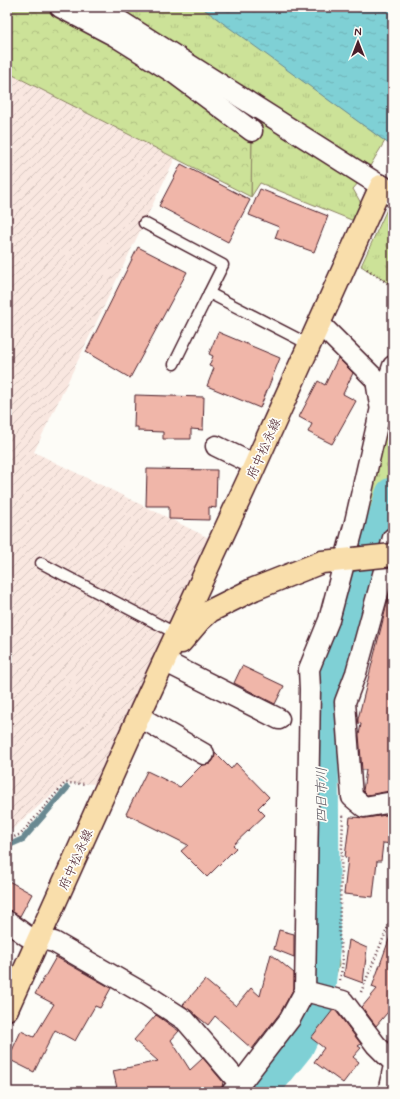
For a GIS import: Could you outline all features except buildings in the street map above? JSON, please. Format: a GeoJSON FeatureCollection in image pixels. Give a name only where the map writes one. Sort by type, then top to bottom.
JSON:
{"type":"FeatureCollection","features":[{"type":"Feature","properties":{"kind":"main road","name":"府中松永線"},"geometry":{"type":"LineString","coordinates":[[7,1009],[40,939],[140,712],[166,662],[177,634],[320,323],[387,191]]}},
{"type":"Feature","properties":{"kind":"main road","name":"府中松永線"},"geometry":{"type":"LineString","coordinates":[[166,662],[199,621],[210,611],[254,588],[322,562],[393,555]]}},
{"type":"Feature","properties":{"kind":"street"},"geometry":{"type":"LineString","coordinates":[[60,7],[120,30],[387,191]]}},
{"type":"Feature","properties":{"kind":"street"},"geometry":{"type":"LineString","coordinates":[[98,7],[120,30],[174,73],[252,131]]}},
{"type":"Feature","properties":{"kind":"street"},"geometry":{"type":"LineString","coordinates":[[320,323],[376,380],[381,409]]}},
{"type":"Feature","properties":{"kind":"street"},"geometry":{"type":"LineString","coordinates":[[7,921],[27,936],[54,942],[148,996],[185,1020],[236,1088],[290,1019],[305,991],[310,720],[309,669],[329,620],[349,559],[381,409],[393,366]]}},
{"type":"Feature","properties":{"kind":"street"},"geometry":{"type":"LineString","coordinates":[[216,446],[255,465]]}},
{"type":"Feature","properties":{"kind":"street"},"geometry":{"type":"LineString","coordinates":[[393,538],[356,673],[345,702],[353,798],[364,807],[393,802]]}},
{"type":"Feature","properties":{"kind":"street"},"geometry":{"type":"LineString","coordinates":[[166,662],[279,719]]}},
{"type":"Feature","properties":{"kind":"street"},"geometry":{"type":"LineString","coordinates":[[140,712],[204,754]]}},
{"type":"Feature","properties":{"kind":"street"},"geometry":{"type":"LineString","coordinates":[[305,991],[343,1001],[376,1045],[393,1062]]}},
{"type":"Feature","properties":{"kind":"street"},"geometry":{"type":"LineString","coordinates":[[388,1092],[393,1070]]}},
{"type":"Feature","properties":{"kind":"lane"},"geometry":{"type":"LineString","coordinates":[[144,223],[223,265],[174,364]]}},
{"type":"Feature","properties":{"kind":"lane"},"geometry":{"type":"LineString","coordinates":[[209,293],[310,345]]}},
{"type":"Feature","properties":{"kind":"lane"},"geometry":{"type":"LineString","coordinates":[[41,563],[177,634]]}},
{"type":"Feature","properties":{"kind":"path"},"geometry":{"type":"LineString","coordinates":[[361,266],[393,287]]}},
{"type":"Feature","properties":{"kind":"path"},"geometry":{"type":"LineString","coordinates":[[7,840],[21,834],[65,783],[108,784]]}},
{"type":"Feature","properties":{"kind":"path"},"geometry":{"type":"LineString","coordinates":[[332,998],[342,962],[339,928],[343,811],[353,798]]}},
{"type":"Feature","properties":{"kind":"path"},"geometry":{"type":"LineString","coordinates":[[352,1014],[393,915]]}},
{"type":"Feature","properties":{"kind":"shaded area"},"geometry":{"type":"Polygon","coordinates":[[[7,72],[175,158],[34,452],[209,538],[96,784],[65,783],[7,834],[7,72]]]}},
{"type":"Feature","properties":{"kind":"green space"},"geometry":{"type":"Polygon","coordinates":[[[7,7],[60,7],[252,131],[251,197],[7,72],[7,7]]]}},
{"type":"Feature","properties":{"kind":"green space"},"geometry":{"type":"Polygon","coordinates":[[[60,7],[203,7],[385,141],[364,176],[353,189],[362,205],[354,221],[260,183],[251,197],[252,131],[60,7]]]}},
{"type":"Feature","properties":{"kind":"green space"},"geometry":{"type":"Polygon","coordinates":[[[393,196],[393,286],[361,266],[393,196]]]}},
{"type":"Feature","properties":{"kind":"green space"},"geometry":{"type":"Polygon","coordinates":[[[393,370],[393,537],[352,669],[338,693],[334,772],[333,918],[339,965],[329,997],[299,1057],[271,1092],[232,1092],[305,991],[310,689],[393,370]]]}},
{"type":"Feature","properties":{"kind":"water"},"geometry":{"type":"Polygon","coordinates":[[[201,7],[393,7],[393,147],[205,10],[201,7]]]}},
{"type":"Feature","properties":{"kind":"waterway","name":"四日市川"},"geometry":{"type":"LineString","coordinates":[[259,1092],[296,1046],[315,1007],[322,947],[320,685],[340,653],[363,593],[393,495]]}},
{"type":"Feature","properties":{"kind":"waterway"},"geometry":{"type":"LineString","coordinates":[[7,846],[23,839],[67,788]]}}]}
